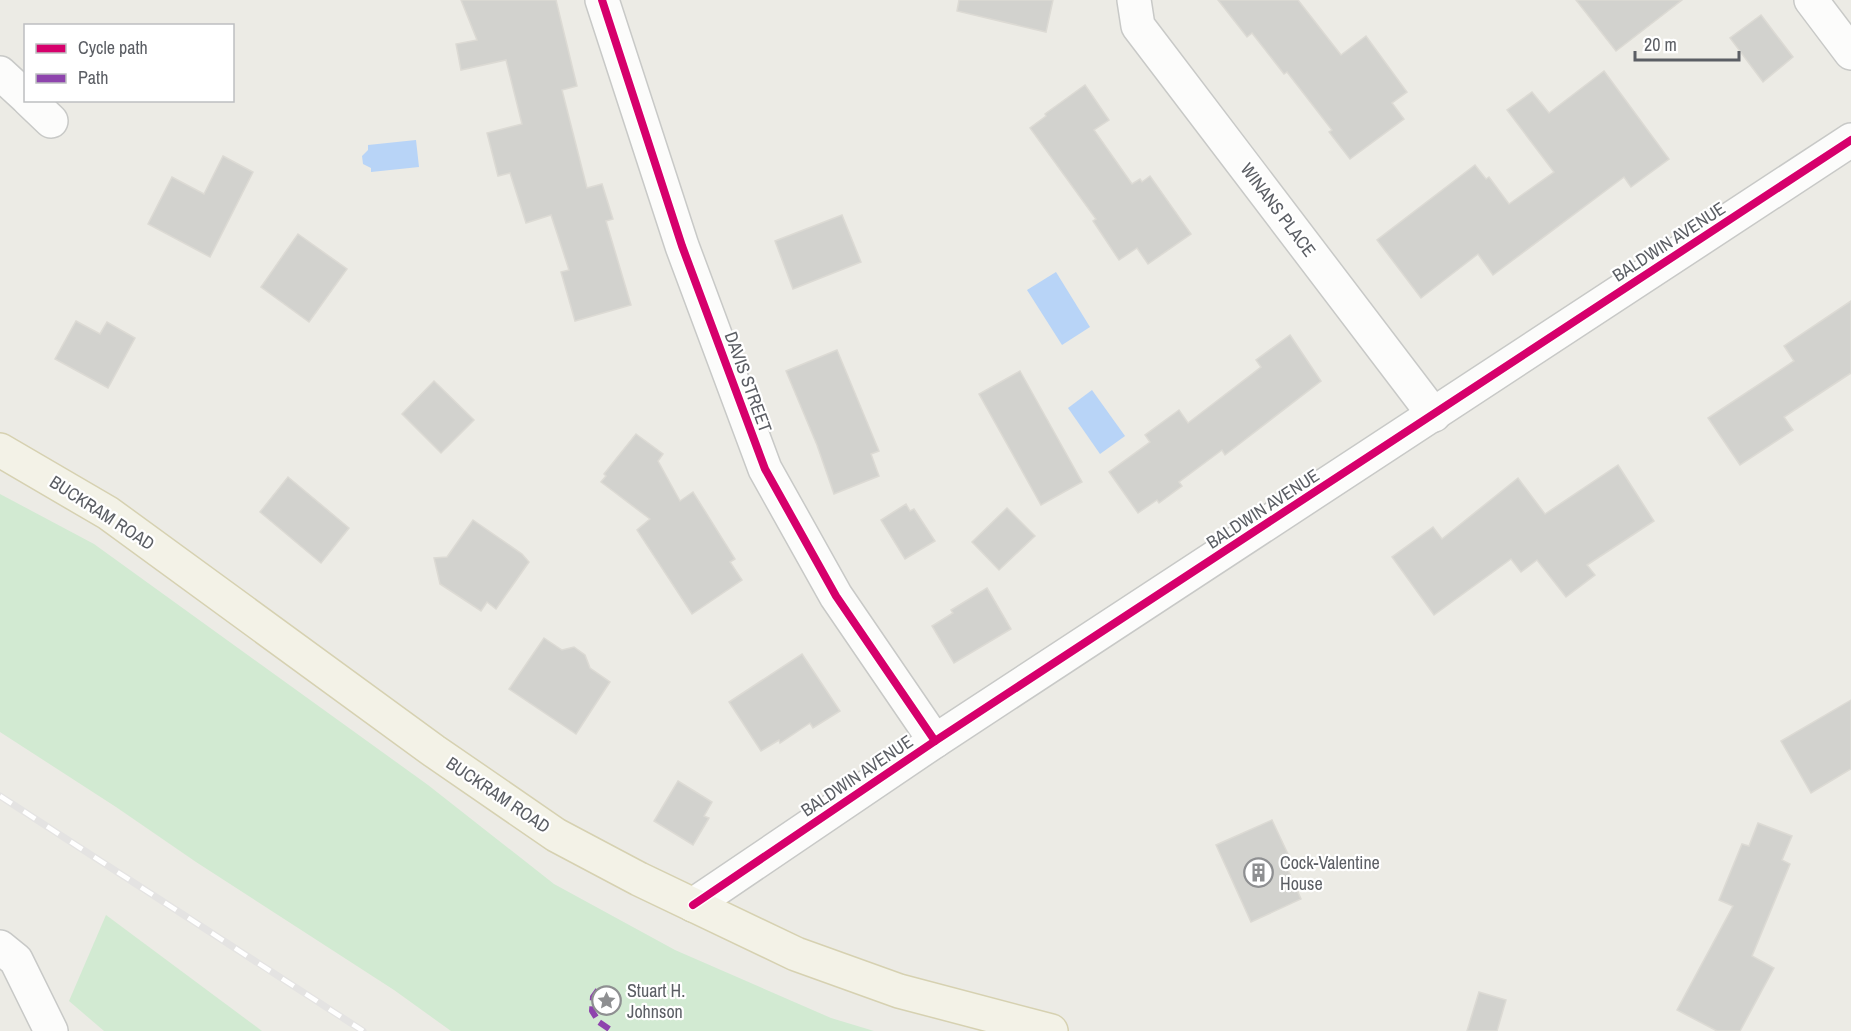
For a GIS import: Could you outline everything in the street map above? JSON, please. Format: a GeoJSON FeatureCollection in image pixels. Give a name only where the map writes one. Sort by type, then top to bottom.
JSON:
{"type":"FeatureCollection","features":[{"type":"Feature","properties":{"kind":"main road","name":"BUCKRAM ROAD"},"geometry":{"type":"LineString","coordinates":[[0,450],[108,513],[434,751],[556,835],[639,879],[796,954],[898,991],[1052,1031]]}},
{"type":"Feature","properties":{"kind":"street","name":"DAVIS STREET"},"geometry":{"type":"LineString","coordinates":[[602,0],[682,246],[765,469],[836,596],[935,741]]}},
{"type":"Feature","properties":{"kind":"street","name":"WINANS PLACE"},"geometry":{"type":"LineString","coordinates":[[1134,0],[1138,26],[1434,415]]}},
{"type":"Feature","properties":{"kind":"street"},"geometry":{"type":"LineString","coordinates":[[1811,0],[1851,53]]}},
{"type":"Feature","properties":{"kind":"street"},"geometry":{"type":"LineString","coordinates":[[0,73],[24,95]]}},
{"type":"Feature","properties":{"kind":"street","name":"BALDWIN AVENUE"},"geometry":{"type":"LineString","coordinates":[[693,905],[935,741],[1851,140]]}},
{"type":"Feature","properties":{"kind":"street"},"geometry":{"type":"LineString","coordinates":[[0,947],[16,960],[51,1031]]}},
{"type":"Feature","properties":{"kind":"green space"},"geometry":{"type":"Polygon","coordinates":[[[0,494],[94,544],[428,785],[554,884],[675,950],[831,1018],[874,1031],[451,1031],[394,990],[0,732],[0,494]]]}},
{"type":"Feature","properties":{"kind":"green space"},"geometry":{"type":"Polygon","coordinates":[[[106,915],[262,1031],[104,1031],[69,1001],[106,915]]]}},
{"type":"Feature","properties":{"kind":"water"},"geometry":{"type":"Polygon","coordinates":[[[416,140],[419,167],[371,172],[371,168],[363,164],[362,156],[368,150],[368,145],[416,140]]]}},
{"type":"Feature","properties":{"kind":"water"},"geometry":{"type":"Polygon","coordinates":[[[1056,272],[1090,327],[1062,345],[1027,290],[1056,272]]]}},
{"type":"Feature","properties":{"kind":"water"},"geometry":{"type":"Polygon","coordinates":[[[1092,390],[1125,436],[1100,454],[1068,408],[1092,390]]]}},
{"type":"Feature","properties":{"kind":"building"},"geometry":{"type":"Polygon","coordinates":[[[461,0],[556,0],[577,86],[562,90],[587,188],[602,184],[613,219],[606,221],[631,305],[575,321],[561,272],[569,270],[551,215],[526,223],[510,173],[498,176],[487,133],[522,124],[506,60],[461,70],[456,44],[477,40],[461,0]]]}},
{"type":"Feature","properties":{"kind":"building"},"geometry":{"type":"Polygon","coordinates":[[[959,0],[1053,0],[1046,32],[957,11],[959,0]]]}},
{"type":"Feature","properties":{"kind":"building"},"geometry":{"type":"Polygon","coordinates":[[[1218,0],[1298,0],[1341,55],[1366,36],[1407,92],[1392,103],[1404,119],[1350,159],[1329,132],[1332,130],[1287,72],[1284,74],[1252,33],[1247,37],[1218,0]]]}},
{"type":"Feature","properties":{"kind":"building"},"geometry":{"type":"Polygon","coordinates":[[[1576,0],[1682,0],[1616,51],[1576,0]]]}},
{"type":"Feature","properties":{"kind":"building"},"geometry":{"type":"Polygon","coordinates":[[[1761,15],[1793,57],[1763,82],[1730,38],[1761,15]]]}},
{"type":"Feature","properties":{"kind":"building"},"geometry":{"type":"Polygon","coordinates":[[[1604,71],[1669,159],[1631,187],[1624,177],[1493,275],[1478,254],[1421,298],[1377,240],[1475,165],[1486,179],[1489,177],[1509,204],[1554,172],[1507,110],[1532,92],[1549,113],[1604,71]]]}},
{"type":"Feature","properties":{"kind":"building"},"geometry":{"type":"Polygon","coordinates":[[[1085,85],[1109,120],[1094,130],[1132,184],[1140,179],[1142,182],[1150,176],[1191,234],[1148,264],[1137,248],[1119,260],[1093,221],[1096,219],[1030,128],[1085,85]]]}},
{"type":"Feature","properties":{"kind":"building"},"geometry":{"type":"Polygon","coordinates":[[[223,156],[253,172],[210,257],[148,224],[172,177],[204,194],[223,156]]]}},
{"type":"Feature","properties":{"kind":"building"},"geometry":{"type":"Polygon","coordinates":[[[842,215],[861,262],[793,289],[775,241],[842,215]]]}},
{"type":"Feature","properties":{"kind":"building"},"geometry":{"type":"Polygon","coordinates":[[[298,234],[347,269],[309,322],[261,287],[298,234]]]}},
{"type":"Feature","properties":{"kind":"building"},"geometry":{"type":"Polygon","coordinates":[[[1851,301],[1851,373],[1784,417],[1793,430],[1740,465],[1708,418],[1794,361],[1784,346],[1851,301]]]}},
{"type":"Feature","properties":{"kind":"building"},"geometry":{"type":"Polygon","coordinates":[[[76,321],[100,334],[107,322],[135,338],[108,388],[55,359],[76,321]]]}},
{"type":"Feature","properties":{"kind":"building"},"geometry":{"type":"Polygon","coordinates":[[[1290,335],[1321,381],[1225,455],[1222,450],[1179,482],[1182,486],[1159,503],[1157,500],[1138,513],[1109,472],[1150,442],[1145,435],[1179,410],[1188,423],[1261,367],[1256,360],[1290,335]]]}},
{"type":"Feature","properties":{"kind":"building"},"geometry":{"type":"Polygon","coordinates":[[[837,350],[879,451],[871,454],[879,476],[834,494],[817,445],[786,371],[837,350]]]}},
{"type":"Feature","properties":{"kind":"building"},"geometry":{"type":"Polygon","coordinates":[[[1020,371],[1082,482],[1041,505],[979,394],[1020,371]]]}},
{"type":"Feature","properties":{"kind":"building"},"geometry":{"type":"Polygon","coordinates":[[[434,381],[474,420],[441,453],[402,414],[434,381]]]}},
{"type":"Feature","properties":{"kind":"building"},"geometry":{"type":"Polygon","coordinates":[[[636,434],[663,454],[658,461],[680,501],[693,492],[735,559],[730,562],[742,580],[692,614],[637,530],[650,519],[601,482],[606,476],[604,474],[636,434]]]}},
{"type":"Feature","properties":{"kind":"building"},"geometry":{"type":"Polygon","coordinates":[[[1618,465],[1654,521],[1587,565],[1595,575],[1566,597],[1537,560],[1521,572],[1511,559],[1434,615],[1392,557],[1433,527],[1442,539],[1518,478],[1545,514],[1618,465]]]}},
{"type":"Feature","properties":{"kind":"building"},"geometry":{"type":"Polygon","coordinates":[[[288,477],[349,528],[321,563],[260,512],[288,477]]]}},
{"type":"Feature","properties":{"kind":"building"},"geometry":{"type":"Polygon","coordinates":[[[906,504],[910,511],[914,509],[935,541],[905,559],[881,520],[906,504]]]}},
{"type":"Feature","properties":{"kind":"building"},"geometry":{"type":"Polygon","coordinates":[[[1007,508],[1035,536],[999,570],[972,542],[1007,508]]]}},
{"type":"Feature","properties":{"kind":"building"},"geometry":{"type":"Polygon","coordinates":[[[473,520],[522,554],[529,562],[496,609],[487,602],[481,611],[440,584],[434,558],[447,557],[473,520]]]}},
{"type":"Feature","properties":{"kind":"building"},"geometry":{"type":"Polygon","coordinates":[[[987,588],[1011,629],[954,663],[932,626],[953,613],[951,610],[987,588]]]}},
{"type":"Feature","properties":{"kind":"building"},"geometry":{"type":"Polygon","coordinates":[[[544,638],[562,650],[574,647],[585,655],[590,668],[610,682],[576,734],[509,689],[544,638]]]}},
{"type":"Feature","properties":{"kind":"building"},"geometry":{"type":"Polygon","coordinates":[[[802,654],[840,711],[813,728],[810,723],[780,743],[779,740],[761,751],[729,702],[802,654]]]}},
{"type":"Feature","properties":{"kind":"building"},"geometry":{"type":"Polygon","coordinates":[[[1851,700],[1851,769],[1811,793],[1781,741],[1851,700]]]}},
{"type":"Feature","properties":{"kind":"building"},"geometry":{"type":"Polygon","coordinates":[[[678,781],[712,802],[704,816],[709,818],[693,845],[654,821],[678,781]]]}},
{"type":"Feature","properties":{"kind":"building","name":"Cock-Valentine House"},"geometry":{"type":"Polygon","coordinates":[[[1272,820],[1294,867],[1288,870],[1301,899],[1251,922],[1216,845],[1272,820]]]}},
{"type":"Feature","properties":{"kind":"building"},"geometry":{"type":"Polygon","coordinates":[[[1758,823],[1792,836],[1782,860],[1790,864],[1752,956],[1774,968],[1740,1031],[1717,1031],[1677,1010],[1733,906],[1719,900],[1742,844],[1749,846],[1758,823]]]}},
{"type":"Feature","properties":{"kind":"building"},"geometry":{"type":"Polygon","coordinates":[[[1479,992],[1506,1000],[1497,1031],[1467,1031],[1479,992]]]}},
{"type":"Feature","properties":{"kind":"railway"},"geometry":{"type":"LineString","coordinates":[[0,796],[363,1031]]}},
{"type":"Feature","properties":{"kind":"marked path"},"geometry":{"type":"LineString","coordinates":[[598,990],[593,997],[592,1011],[599,1022],[612,1031]]}},
{"type":"Feature","properties":{"kind":"cycle path"},"geometry":{"type":"LineString","coordinates":[[602,0],[682,246],[765,469],[836,596],[935,741]]}},
{"type":"Feature","properties":{"kind":"cycle path"},"geometry":{"type":"LineString","coordinates":[[693,905],[935,741],[1851,140]]}},
{"type":"Feature","properties":{"kind":"place","name":"Cock-Valentine House"},"geometry":{"type":"Point","coordinates":[1259,873]}},
{"type":"Feature","properties":{"kind":"place","name":"Stuart H. Johnson"},"geometry":{"type":"Point","coordinates":[606,1001]}}]}
